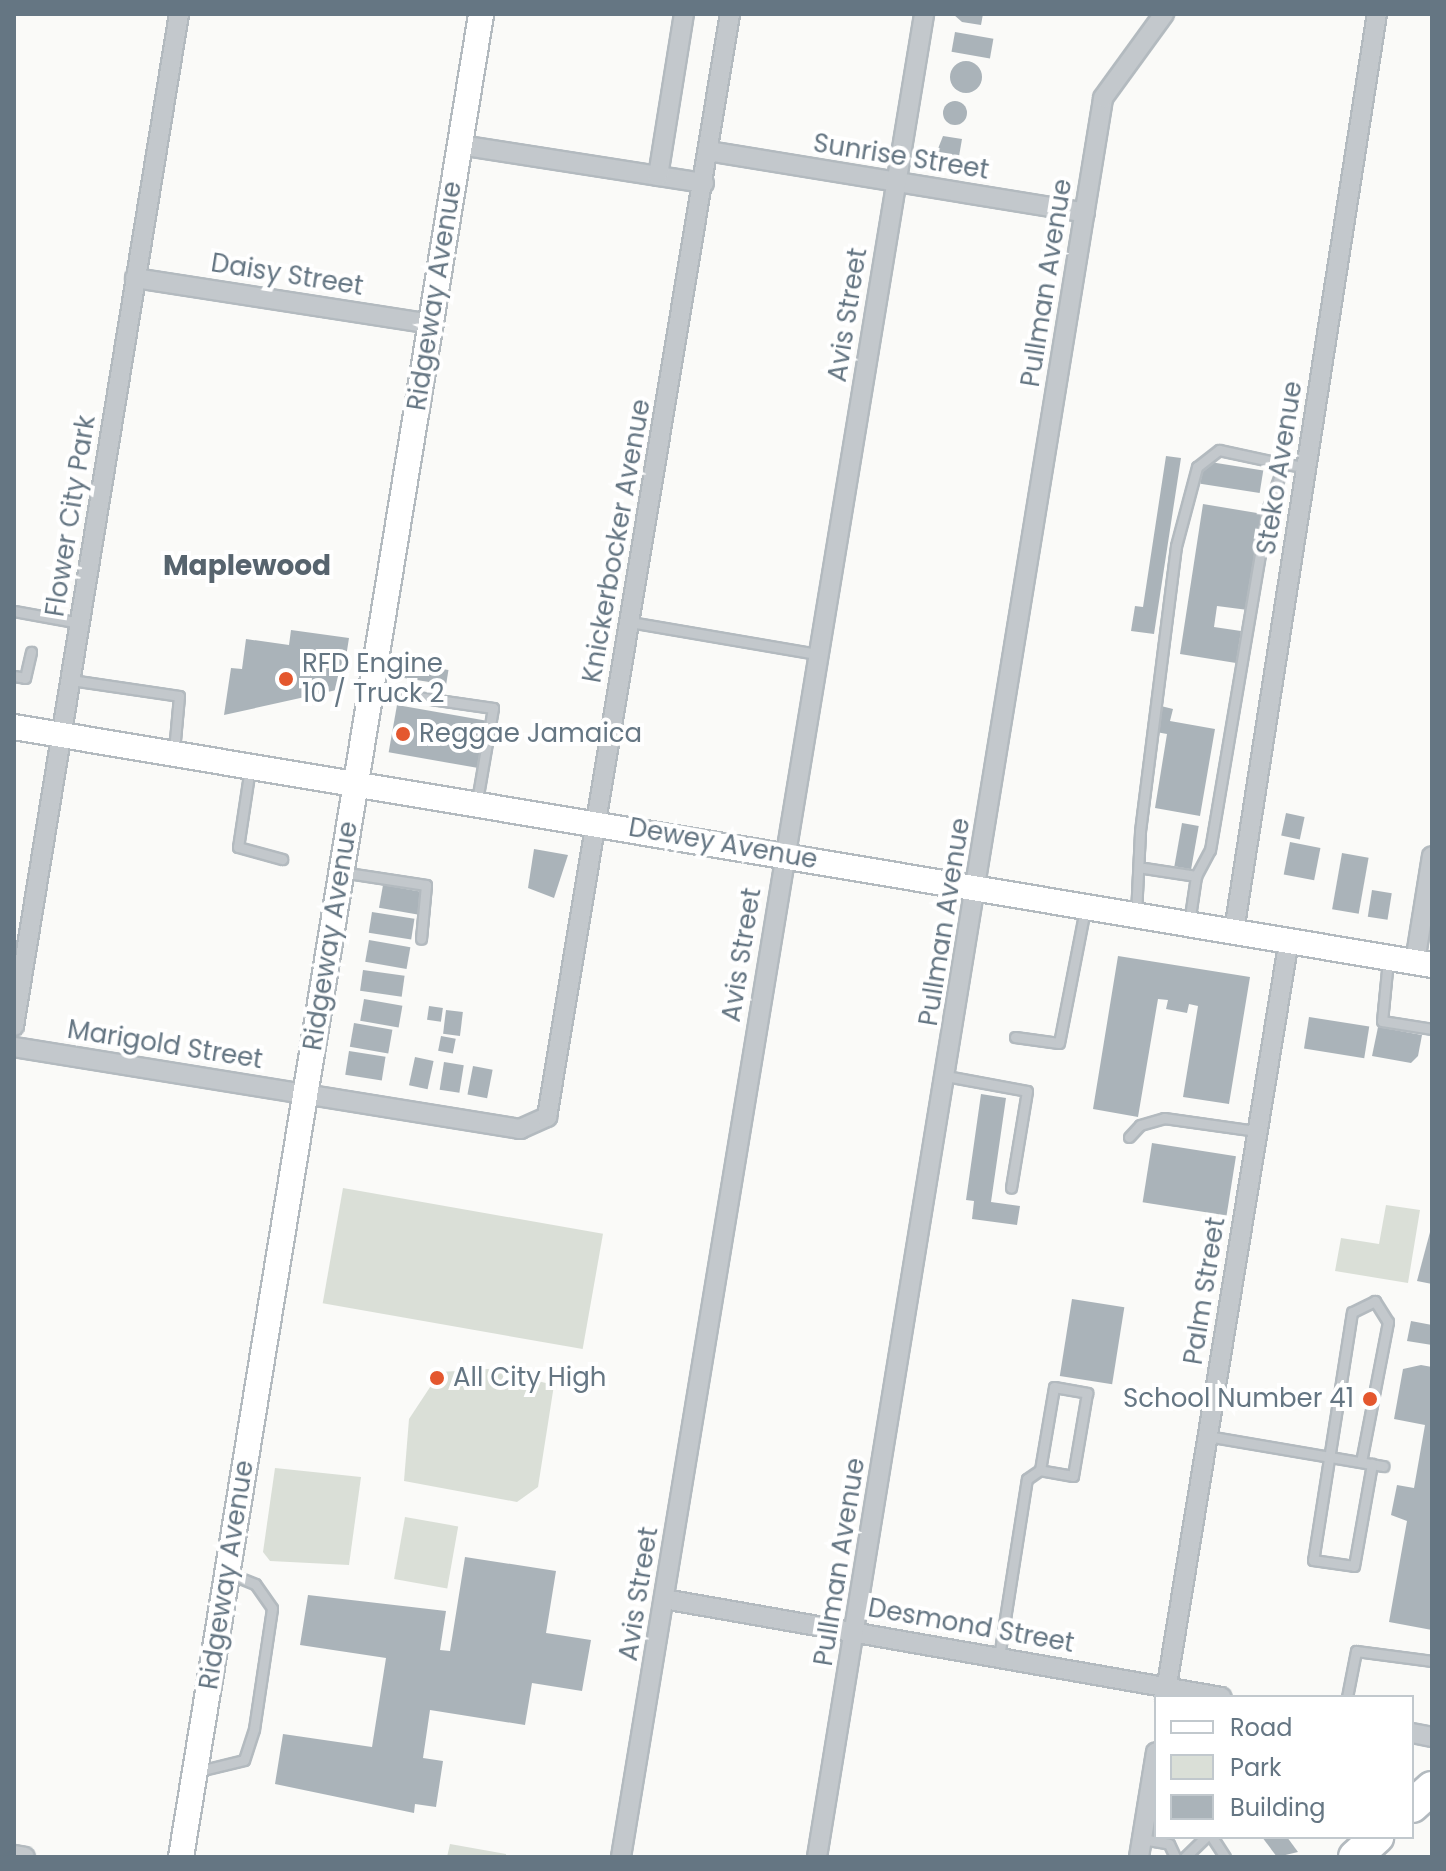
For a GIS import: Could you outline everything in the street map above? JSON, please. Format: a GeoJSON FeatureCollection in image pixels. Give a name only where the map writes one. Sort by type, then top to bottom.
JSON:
{"type":"FeatureCollection","features":[{"type":"Feature","properties":{"kind":"highway"},"geometry":{"type":"LineString","coordinates":[[1414,1804],[1432,1788]]}},
{"type":"Feature","properties":{"kind":"highway"},"geometry":{"type":"LineString","coordinates":[[1355,1857],[1375,1839]]}},
{"type":"Feature","properties":{"kind":"street","name":"Flower City Park"},"geometry":{"type":"LineString","coordinates":[[14,1026],[179,14]]}},
{"type":"Feature","properties":{"kind":"street","name":"Ridgeway Avenue"},"geometry":{"type":"LineString","coordinates":[[181,1857],[481,14]]}},
{"type":"Feature","properties":{"kind":"street"},"geometry":{"type":"LineString","coordinates":[[658,176],[684,14]]}},
{"type":"Feature","properties":{"kind":"street","name":"Knickerbocker Avenue"},"geometry":{"type":"LineString","coordinates":[[543,1122],[597,822],[730,14]]}},
{"type":"Feature","properties":{"kind":"street","name":"Avis Street"},"geometry":{"type":"LineString","coordinates":[[621,1857],[924,14]]}},
{"type":"Feature","properties":{"kind":"street","name":"Pullman Avenue"},"geometry":{"type":"LineString","coordinates":[[817,1857],[1106,90],[1164,14]]}},
{"type":"Feature","properties":{"kind":"street","name":"Steko Avenue"},"geometry":{"type":"LineString","coordinates":[[1234,931],[1377,14]]}},
{"type":"Feature","properties":{"kind":"street"},"geometry":{"type":"LineString","coordinates":[[460,145],[704,183]]}},
{"type":"Feature","properties":{"kind":"street","name":"Sunrise Street"},"geometry":{"type":"LineString","coordinates":[[708,151],[1085,213]]}},
{"type":"Feature","properties":{"kind":"street","name":"Daisy Street"},"geometry":{"type":"LineString","coordinates":[[135,278],[431,324]]}},
{"type":"Feature","properties":{"kind":"street","name":"Dewey Avenue"},"geometry":{"type":"LineString","coordinates":[[14,727],[477,801],[1424,963]]}},
{"type":"Feature","properties":{"kind":"street"},"geometry":{"type":"LineString","coordinates":[[1424,963],[1432,856]]}},
{"type":"Feature","properties":{"kind":"street","name":"Palm Street"},"geometry":{"type":"LineString","coordinates":[[1166,1692],[1289,940]]}},
{"type":"Feature","properties":{"kind":"street","name":"Marigold Street"},"geometry":{"type":"LineString","coordinates":[[14,1047],[520,1129],[543,1122]]}},
{"type":"Feature","properties":{"kind":"street","name":"Desmond Street"},"geometry":{"type":"LineString","coordinates":[[664,1599],[999,1657],[1166,1692],[1199,1695]]}},
{"type":"Feature","properties":{"kind":"street"},"geometry":{"type":"LineString","coordinates":[[1141,1848],[1154,1765]]}},
{"type":"Feature","properties":{"kind":"street"},"geometry":{"type":"LineString","coordinates":[[14,1855],[25,1857]]}},
{"type":"Feature","properties":{"kind":"lane"},"geometry":{"type":"LineString","coordinates":[[1136,914],[1144,868],[1140,831],[1176,546],[1197,467],[1219,450],[1306,467]]}},
{"type":"Feature","properties":{"kind":"lane"},"geometry":{"type":"LineString","coordinates":[[1189,923],[1196,876],[1210,850],[1268,508],[1284,464]]}},
{"type":"Feature","properties":{"kind":"lane"},"geometry":{"type":"LineString","coordinates":[[14,611],[80,623]]}},
{"type":"Feature","properties":{"kind":"lane"},"geometry":{"type":"LineString","coordinates":[[630,622],[818,654]]}},
{"type":"Feature","properties":{"kind":"lane"},"geometry":{"type":"LineString","coordinates":[[14,676],[25,678],[31,652]]}},
{"type":"Feature","properties":{"kind":"lane"},"geometry":{"type":"LineString","coordinates":[[71,680],[179,696],[174,752]]}},
{"type":"Feature","properties":{"kind":"lane"},"geometry":{"type":"LineString","coordinates":[[403,695],[493,708],[477,801]]}},
{"type":"Feature","properties":{"kind":"lane"},"geometry":{"type":"LineString","coordinates":[[251,764],[238,847],[282,859]]}},
{"type":"Feature","properties":{"kind":"lane"},"geometry":{"type":"LineString","coordinates":[[1144,868],[1196,876]]}},
{"type":"Feature","properties":{"kind":"lane"},"geometry":{"type":"LineString","coordinates":[[341,872],[426,885],[421,939]]}},
{"type":"Feature","properties":{"kind":"lane"},"geometry":{"type":"LineString","coordinates":[[1015,1037],[1059,1043],[1085,905]]}},
{"type":"Feature","properties":{"kind":"lane"},"geometry":{"type":"LineString","coordinates":[[1388,957],[1382,1021],[1432,1029]]}},
{"type":"Feature","properties":{"kind":"lane"},"geometry":{"type":"LineString","coordinates":[[946,1076],[1027,1091],[1011,1188]]}},
{"type":"Feature","properties":{"kind":"lane"},"geometry":{"type":"LineString","coordinates":[[1129,1137],[1140,1125],[1164,1118],[1257,1131]]}},
{"type":"Feature","properties":{"kind":"lane"},"geometry":{"type":"LineString","coordinates":[[1375,1301],[1388,1322],[1366,1463],[1354,1566],[1313,1560],[1352,1312],[1375,1301]]}},
{"type":"Feature","properties":{"kind":"lane"},"geometry":{"type":"LineString","coordinates":[[999,1657],[1027,1479],[1040,1470],[1073,1476],[1087,1393],[1054,1387],[1040,1470]]}},
{"type":"Feature","properties":{"kind":"lane"},"geometry":{"type":"LineString","coordinates":[[1207,1436],[1383,1466]]}},
{"type":"Feature","properties":{"kind":"lane"},"geometry":{"type":"LineString","coordinates":[[194,1772],[244,1760],[254,1729],[272,1608],[255,1584],[227,1573]]}},
{"type":"Feature","properties":{"kind":"lane"},"geometry":{"type":"LineString","coordinates":[[1347,1695],[1356,1651],[1432,1661]]}},
{"type":"Feature","properties":{"kind":"lane"},"geometry":{"type":"LineString","coordinates":[[1185,1857],[1204,1839]]}},
{"type":"Feature","properties":{"kind":"lane"},"geometry":{"type":"LineString","coordinates":[[1213,1839],[1225,1857]]}},
{"type":"Feature","properties":{"kind":"lane"},"geometry":{"type":"LineString","coordinates":[[1141,1848],[1169,1844],[1175,1857]]}},
{"type":"Feature","properties":{"kind":"green space"},"geometry":{"type":"Polygon","coordinates":[[[343,1188],[603,1234],[583,1349],[323,1303],[343,1188]]]}},
{"type":"Feature","properties":{"kind":"green space"},"geometry":{"type":"Polygon","coordinates":[[[1386,1205],[1420,1210],[1408,1283],[1335,1271],[1341,1238],[1379,1244],[1386,1205]]]}},
{"type":"Feature","properties":{"kind":"green space"},"geometry":{"type":"Polygon","coordinates":[[[488,1369],[554,1385],[538,1487],[517,1502],[404,1481],[409,1419],[440,1372],[488,1369]]]}},
{"type":"Feature","properties":{"kind":"green space"},"geometry":{"type":"Polygon","coordinates":[[[275,1468],[361,1477],[349,1565],[270,1561],[263,1552],[275,1468]]]}},
{"type":"Feature","properties":{"kind":"green space"},"geometry":{"type":"Polygon","coordinates":[[[405,1517],[458,1526],[447,1588],[394,1579],[405,1517]]]}},
{"type":"Feature","properties":{"kind":"green space"},"geometry":{"type":"Polygon","coordinates":[[[450,1844],[506,1854],[506,1857],[447,1857],[450,1844]]]}},
{"type":"Feature","properties":{"kind":"building"},"geometry":{"type":"Polygon","coordinates":[[[953,14],[983,14],[981,25],[962,22],[953,14]]]}},
{"type":"Feature","properties":{"kind":"building"},"geometry":{"type":"Polygon","coordinates":[[[955,32],[993,39],[990,58],[952,52],[955,32]]]}},
{"type":"Feature","properties":{"kind":"building"},"geometry":{"type":"Polygon","coordinates":[[[966,61],[977,66],[982,77],[977,88],[966,93],[955,88],[950,77],[955,66],[966,61]]]}},
{"type":"Feature","properties":{"kind":"building"},"geometry":{"type":"Polygon","coordinates":[[[955,101],[964,104],[967,113],[964,122],[955,125],[946,122],[943,113],[946,104],[955,101]]]}},
{"type":"Feature","properties":{"kind":"building"},"geometry":{"type":"Polygon","coordinates":[[[943,136],[962,139],[957,168],[932,164],[943,136]]]}},
{"type":"Feature","properties":{"kind":"building"},"geometry":{"type":"Polygon","coordinates":[[[1166,456],[1181,458],[1154,634],[1131,631],[1135,606],[1143,607],[1166,456]]]}},
{"type":"Feature","properties":{"kind":"building"},"geometry":{"type":"Polygon","coordinates":[[[1204,461],[1263,470],[1260,493],[1200,484],[1204,461]]]}},
{"type":"Feature","properties":{"kind":"building"},"geometry":{"type":"Polygon","coordinates":[[[1203,504],[1263,514],[1248,610],[1217,606],[1214,627],[1241,631],[1236,663],[1180,654],[1203,504]]]}},
{"type":"Feature","properties":{"kind":"building","name":"RFD Engine 10 / Truck 2"},"geometry":{"type":"Polygon","coordinates":[[[291,630],[349,638],[341,689],[224,715],[231,668],[242,669],[246,639],[289,645],[291,630]]]}},
{"type":"Feature","properties":{"kind":"building"},"geometry":{"type":"Polygon","coordinates":[[[405,663],[448,670],[446,685],[403,678],[405,663]]]}},
{"type":"Feature","properties":{"kind":"building"},"geometry":{"type":"Polygon","coordinates":[[[397,705],[487,721],[478,768],[389,752],[397,705]]]}},
{"type":"Feature","properties":{"kind":"building"},"geometry":{"type":"Polygon","coordinates":[[[1161,706],[1173,709],[1170,721],[1215,729],[1200,816],[1155,808],[1167,734],[1156,732],[1161,706]]]}},
{"type":"Feature","properties":{"kind":"building"},"geometry":{"type":"Polygon","coordinates":[[[1286,813],[1305,817],[1300,839],[1281,835],[1286,813]]]}},
{"type":"Feature","properties":{"kind":"building"},"geometry":{"type":"Polygon","coordinates":[[[1182,823],[1199,826],[1191,869],[1174,866],[1182,823]]]}},
{"type":"Feature","properties":{"kind":"building"},"geometry":{"type":"Polygon","coordinates":[[[1290,842],[1320,848],[1314,880],[1284,874],[1290,842]]]}},
{"type":"Feature","properties":{"kind":"building"},"geometry":{"type":"Polygon","coordinates":[[[534,849],[568,855],[554,898],[528,888],[534,849]]]}},
{"type":"Feature","properties":{"kind":"building"},"geometry":{"type":"Polygon","coordinates":[[[1342,853],[1369,858],[1359,914],[1332,909],[1342,853]]]}},
{"type":"Feature","properties":{"kind":"building"},"geometry":{"type":"Polygon","coordinates":[[[383,885],[424,892],[420,915],[379,908],[383,885]]]}},
{"type":"Feature","properties":{"kind":"building"},"geometry":{"type":"Polygon","coordinates":[[[1372,890],[1392,893],[1388,920],[1368,917],[1372,890]]]}},
{"type":"Feature","properties":{"kind":"building"},"geometry":{"type":"Polygon","coordinates":[[[372,912],[414,919],[411,939],[369,933],[372,912]]]}},
{"type":"Feature","properties":{"kind":"building"},"geometry":{"type":"Polygon","coordinates":[[[369,940],[410,947],[407,969],[365,962],[369,940]]]}},
{"type":"Feature","properties":{"kind":"building"},"geometry":{"type":"Polygon","coordinates":[[[1118,956],[1250,977],[1229,1104],[1183,1097],[1198,1006],[1189,1004],[1187,1013],[1166,1009],[1168,1000],[1158,999],[1138,1117],[1093,1109],[1118,956]]]}},
{"type":"Feature","properties":{"kind":"building"},"geometry":{"type":"Polygon","coordinates":[[[363,970],[405,976],[402,997],[360,991],[363,970]]]}},
{"type":"Feature","properties":{"kind":"building"},"geometry":{"type":"Polygon","coordinates":[[[364,999],[402,1006],[399,1027],[360,1021],[364,999]]]}},
{"type":"Feature","properties":{"kind":"building"},"geometry":{"type":"Polygon","coordinates":[[[429,1006],[443,1008],[441,1022],[427,1020],[429,1006]]]}},
{"type":"Feature","properties":{"kind":"building"},"geometry":{"type":"Polygon","coordinates":[[[446,1010],[463,1012],[460,1036],[443,1034],[446,1010]]]}},
{"type":"Feature","properties":{"kind":"building"},"geometry":{"type":"Polygon","coordinates":[[[1309,1017],[1369,1027],[1364,1058],[1304,1049],[1309,1017]]]}},
{"type":"Feature","properties":{"kind":"building"},"geometry":{"type":"Polygon","coordinates":[[[354,1023],[392,1030],[388,1053],[350,1047],[354,1023]]]}},
{"type":"Feature","properties":{"kind":"building"},"geometry":{"type":"Polygon","coordinates":[[[1378,1027],[1422,1035],[1418,1056],[1411,1063],[1372,1056],[1378,1027]]]}},
{"type":"Feature","properties":{"kind":"building"},"geometry":{"type":"Polygon","coordinates":[[[441,1036],[456,1039],[453,1054],[438,1051],[441,1036]]]}},
{"type":"Feature","properties":{"kind":"building"},"geometry":{"type":"Polygon","coordinates":[[[349,1051],[386,1057],[382,1080],[345,1075],[349,1051]]]}},
{"type":"Feature","properties":{"kind":"building"},"geometry":{"type":"Polygon","coordinates":[[[415,1057],[434,1061],[428,1089],[409,1085],[415,1057]]]}},
{"type":"Feature","properties":{"kind":"building"},"geometry":{"type":"Polygon","coordinates":[[[444,1062],[464,1065],[459,1093],[440,1090],[444,1062]]]}},
{"type":"Feature","properties":{"kind":"building"},"geometry":{"type":"Polygon","coordinates":[[[473,1066],[493,1070],[487,1098],[467,1094],[473,1066]]]}},
{"type":"Feature","properties":{"kind":"building"},"geometry":{"type":"Polygon","coordinates":[[[981,1094],[1006,1098],[991,1202],[1020,1206],[1017,1225],[972,1219],[974,1201],[966,1200],[981,1094]]]}},
{"type":"Feature","properties":{"kind":"building"},"geometry":{"type":"Polygon","coordinates":[[[1152,1143],[1236,1156],[1227,1216],[1143,1202],[1152,1143]]]}},
{"type":"Feature","properties":{"kind":"building"},"geometry":{"type":"Polygon","coordinates":[[[1432,1233],[1432,1284],[1417,1281],[1432,1233]]]}},
{"type":"Feature","properties":{"kind":"building"},"geometry":{"type":"Polygon","coordinates":[[[1072,1299],[1124,1307],[1112,1384],[1060,1376],[1072,1299]]]}},
{"type":"Feature","properties":{"kind":"building"},"geometry":{"type":"Polygon","coordinates":[[[1411,1321],[1432,1325],[1432,1345],[1407,1341],[1411,1321]]]}},
{"type":"Feature","properties":{"kind":"building","name":"School Number 41"},"geometry":{"type":"Polygon","coordinates":[[[1421,1365],[1432,1367],[1432,1630],[1389,1622],[1407,1521],[1391,1515],[1397,1485],[1414,1488],[1425,1425],[1394,1419],[1403,1369],[1421,1365]]]}},
{"type":"Feature","properties":{"kind":"building"},"geometry":{"type":"Polygon","coordinates":[[[465,1557],[556,1571],[546,1633],[591,1640],[582,1691],[532,1683],[525,1725],[430,1710],[423,1758],[443,1761],[436,1807],[415,1804],[414,1813],[275,1784],[283,1734],[372,1747],[386,1658],[300,1645],[308,1595],[446,1611],[440,1650],[450,1651],[465,1557]]]}},
{"type":"Feature","properties":{"kind":"building"},"geometry":{"type":"Polygon","coordinates":[[[1264,1839],[1288,1839],[1298,1852],[1277,1857],[1264,1839]]]}},
{"type":"Feature","properties":{"kind":"place","name":"RFD Engine 10 / Truck 2"},"geometry":{"type":"Point","coordinates":[286,679]}},
{"type":"Feature","properties":{"kind":"place","name":"Reggae Jamaica"},"geometry":{"type":"Point","coordinates":[403,734]}},
{"type":"Feature","properties":{"kind":"place","name":"All City High"},"geometry":{"type":"Point","coordinates":[437,1378]}},
{"type":"Feature","properties":{"kind":"place","name":"School Number 41"},"geometry":{"type":"Point","coordinates":[1370,1399]}},
{"type":"Feature","properties":{"kind":"district","name":"Maplewood"},"geometry":{"type":"Point","coordinates":[247,566]}}]}
